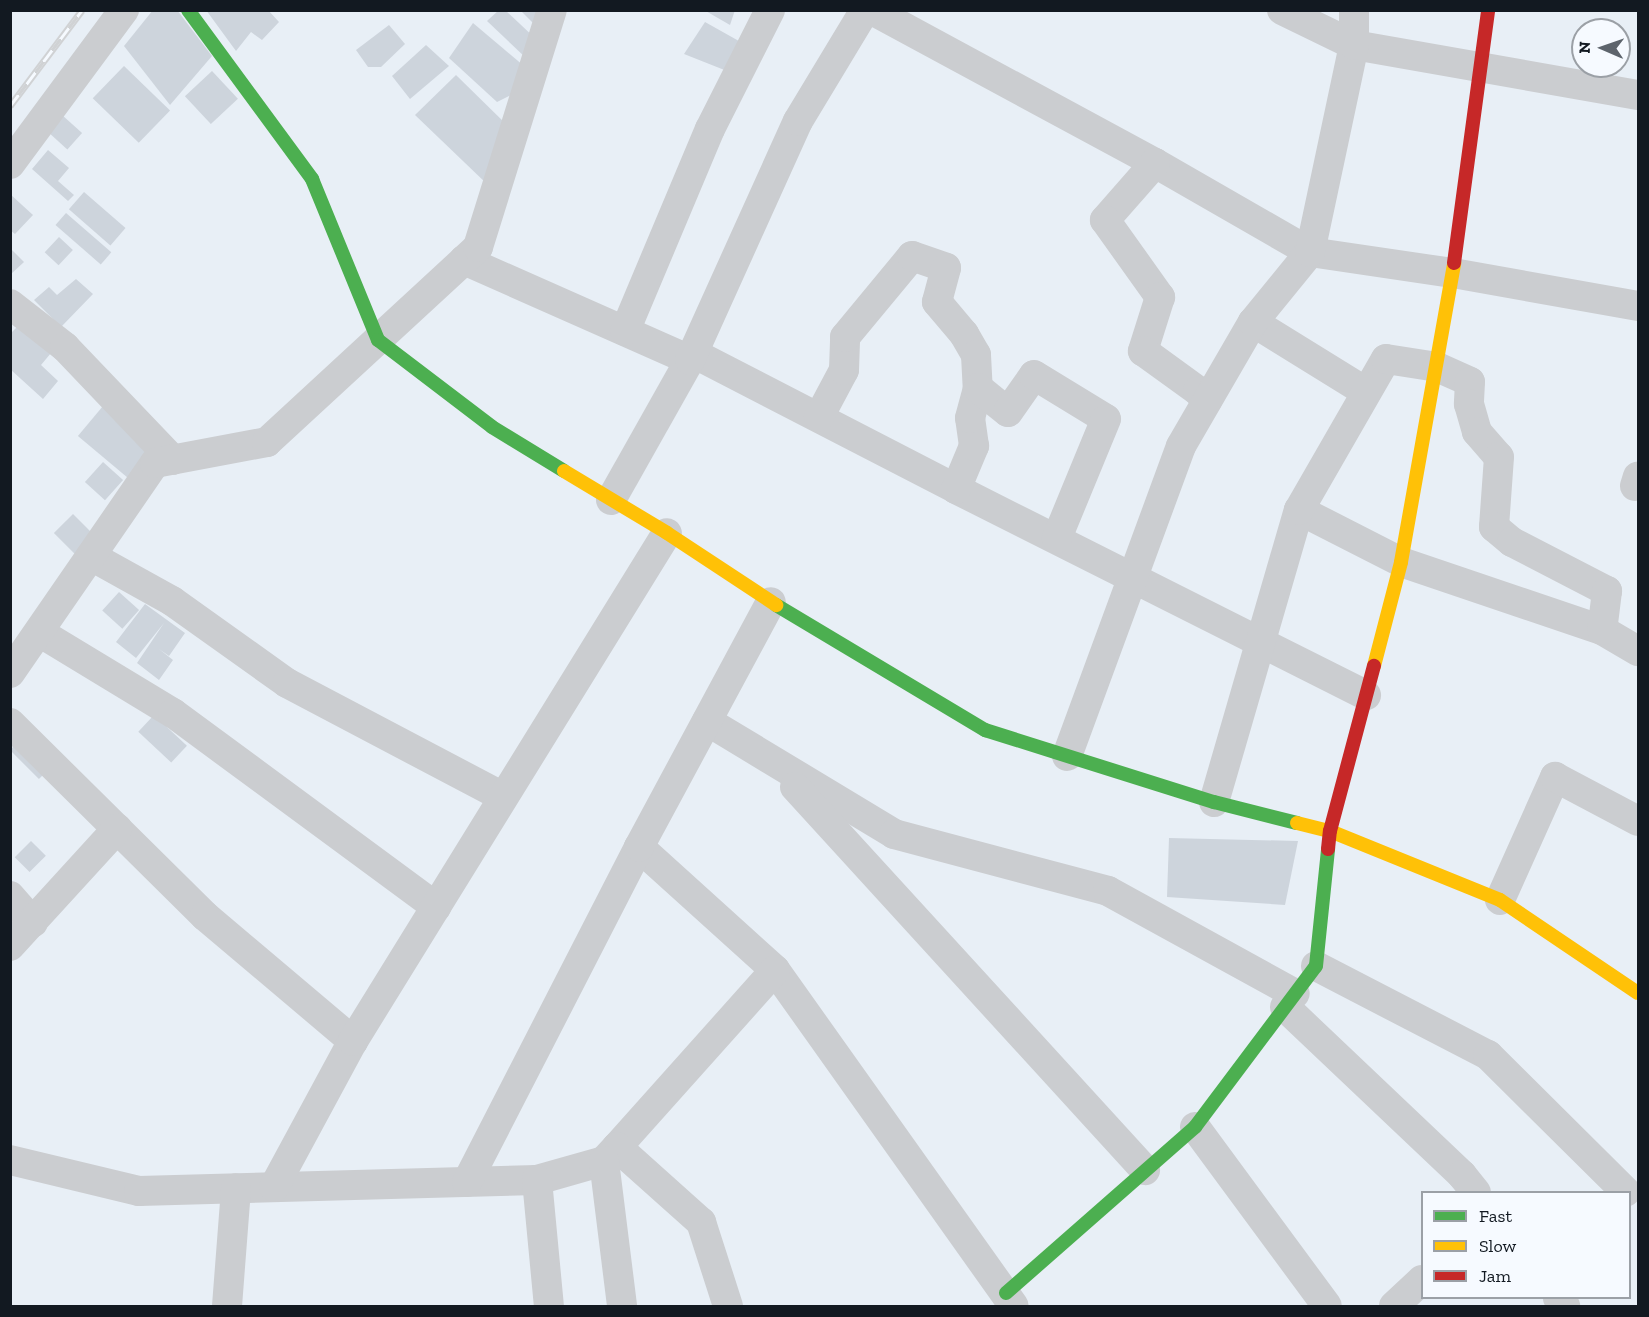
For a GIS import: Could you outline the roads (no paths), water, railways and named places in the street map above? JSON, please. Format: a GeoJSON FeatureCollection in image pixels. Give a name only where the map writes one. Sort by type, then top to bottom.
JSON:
{"type":"FeatureCollection","features":[{"type":"Feature","properties":{"kind":"street"},"geometry":{"type":"LineString","coordinates":[[10,164],[124,10]]}},
{"type":"Feature","properties":{"kind":"street"},"geometry":{"type":"LineString","coordinates":[[188,10],[312,178],[378,340],[492,427],[667,532],[771,602],[985,730],[1214,802],[1330,831],[1500,900],[1638,993]]}},
{"type":"Feature","properties":{"kind":"street"},"geometry":{"type":"LineString","coordinates":[[10,673],[155,463],[267,442],[478,247],[552,10]]}},
{"type":"Feature","properties":{"kind":"street"},"geometry":{"type":"LineString","coordinates":[[625,331],[710,129],[770,10]]}},
{"type":"Feature","properties":{"kind":"street"},"geometry":{"type":"LineString","coordinates":[[611,500],[691,356],[798,121],[865,10]]}},
{"type":"Feature","properties":{"kind":"street"},"geometry":{"type":"LineString","coordinates":[[872,10],[1155,163],[1310,252],[1453,273],[1638,306]]}},
{"type":"Feature","properties":{"kind":"street"},"geometry":{"type":"LineString","coordinates":[[1282,10],[1354,45],[1638,94]]}},
{"type":"Feature","properties":{"kind":"street"},"geometry":{"type":"LineString","coordinates":[[1067,756],[1181,446],[1253,322],[1310,252],[1354,45],[1354,10]]}},
{"type":"Feature","properties":{"kind":"street"},"geometry":{"type":"LineString","coordinates":[[639,846],[775,970],[1010,1300],[1145,1170],[1195,1127],[1316,966],[1330,831],[1401,562],[1437,367],[1453,273],[1488,10]]}},
{"type":"Feature","properties":{"kind":"street"},"geometry":{"type":"LineString","coordinates":[[1155,163],[1105,220],[1160,297],[1143,351],[1207,400]]}},
{"type":"Feature","properties":{"kind":"street"},"geometry":{"type":"LineString","coordinates":[[819,417],[844,370],[845,337],[912,256],[946,268],[937,302],[964,334],[976,355],[978,388],[970,418],[974,446],[956,489]]}},
{"type":"Feature","properties":{"kind":"street"},"geometry":{"type":"LineString","coordinates":[[465,260],[625,331],[691,356],[819,417],[956,489],[1366,695]]}},
{"type":"Feature","properties":{"kind":"street"},"geometry":{"type":"LineString","coordinates":[[10,304],[65,347],[173,460]]}},
{"type":"Feature","properties":{"kind":"street"},"geometry":{"type":"LineString","coordinates":[[1253,322],[1366,392]]}},
{"type":"Feature","properties":{"kind":"street"},"geometry":{"type":"LineString","coordinates":[[1214,802],[1299,510],[1386,359],[1437,367],[1470,382],[1469,404],[1476,432],[1499,457],[1494,527],[1512,542],[1607,591],[1602,630]]}},
{"type":"Feature","properties":{"kind":"street"},"geometry":{"type":"LineString","coordinates":[[978,388],[1008,412],[1034,375],[1106,419],[1057,538]]}},
{"type":"Feature","properties":{"kind":"street"},"geometry":{"type":"LineString","coordinates":[[1299,510],[1401,562],[1602,630],[1638,651]]}},
{"type":"Feature","properties":{"kind":"street"},"geometry":{"type":"LineString","coordinates":[[274,1187],[352,1041],[667,532]]}},
{"type":"Feature","properties":{"kind":"street"},"geometry":{"type":"LineString","coordinates":[[91,556],[172,601],[287,683],[503,797]]}},
{"type":"Feature","properties":{"kind":"street"},"geometry":{"type":"LineString","coordinates":[[467,1182],[639,846],[771,602]]}},
{"type":"Feature","properties":{"kind":"street"},"geometry":{"type":"LineString","coordinates":[[39,632],[173,713],[436,907]]}},
{"type":"Feature","properties":{"kind":"street"},"geometry":{"type":"LineString","coordinates":[[706,721],[894,834],[1108,891],[1290,1000],[1475,1191]]}},
{"type":"Feature","properties":{"kind":"street"},"geometry":{"type":"LineString","coordinates":[[10,723],[205,916],[352,1041]]}},
{"type":"Feature","properties":{"kind":"street"},"geometry":{"type":"LineString","coordinates":[[771,760],[1145,1170]]}},
{"type":"Feature","properties":{"kind":"street"},"geometry":{"type":"LineString","coordinates":[[1500,900],[1555,777],[1638,821]]}},
{"type":"Feature","properties":{"kind":"street"},"geometry":{"type":"LineString","coordinates":[[10,946],[117,829]]}},
{"type":"Feature","properties":{"kind":"street"},"geometry":{"type":"LineString","coordinates":[[10,896],[33,922]]}},
{"type":"Feature","properties":{"kind":"street"},"geometry":{"type":"LineString","coordinates":[[1316,966],[1488,1055],[1626,1191]]}},
{"type":"Feature","properties":{"kind":"street"},"geometry":{"type":"LineString","coordinates":[[10,1160],[138,1191],[537,1180],[610,1154],[775,970]]}},
{"type":"Feature","properties":{"kind":"street"},"geometry":{"type":"LineString","coordinates":[[1195,1127],[1327,1306]]}},
{"type":"Feature","properties":{"kind":"street"},"geometry":{"type":"LineString","coordinates":[[610,1154],[622,1306]]}},
{"type":"Feature","properties":{"kind":"street"},"geometry":{"type":"LineString","coordinates":[[610,1154],[701,1222],[728,1306]]}},
{"type":"Feature","properties":{"kind":"street"},"geometry":{"type":"LineString","coordinates":[[537,1180],[549,1306]]}},
{"type":"Feature","properties":{"kind":"street"},"geometry":{"type":"LineString","coordinates":[[227,1306],[236,1188]]}},
{"type":"Feature","properties":{"kind":"street"},"geometry":{"type":"LineString","coordinates":[[1394,1306],[1421,1281]]}},
{"type":"Feature","properties":{"kind":"railway"},"geometry":{"type":"LineString","coordinates":[[10,106],[82,10]]}}]}
